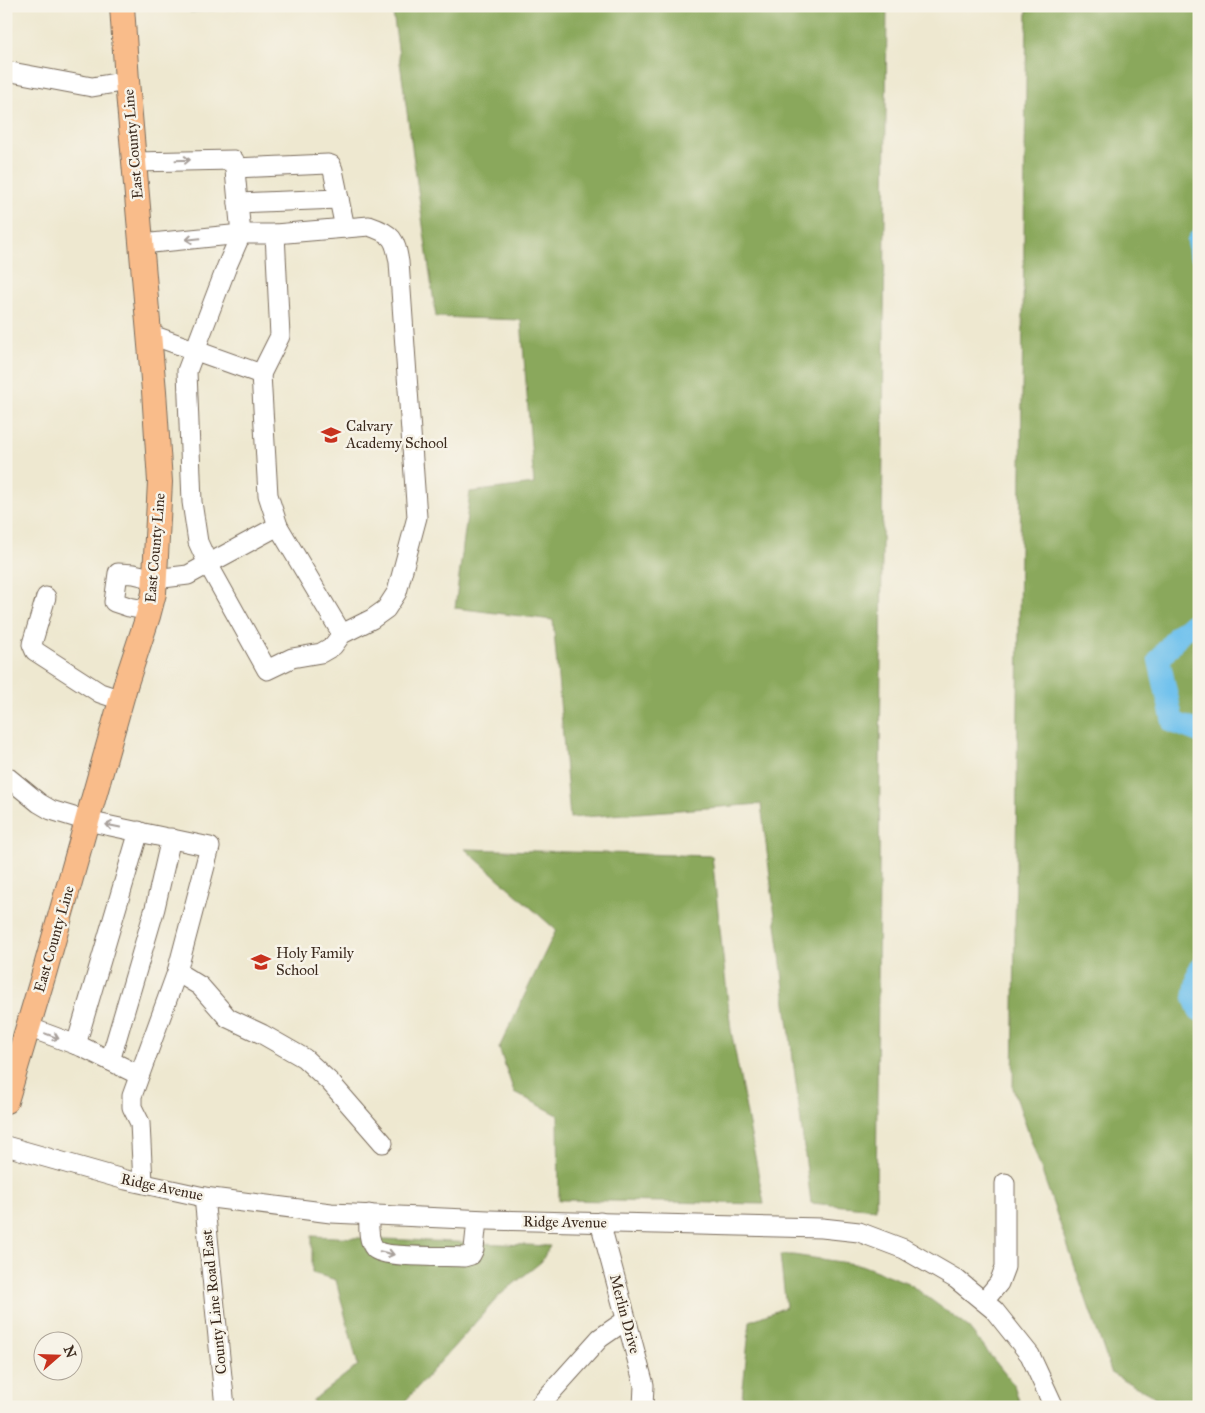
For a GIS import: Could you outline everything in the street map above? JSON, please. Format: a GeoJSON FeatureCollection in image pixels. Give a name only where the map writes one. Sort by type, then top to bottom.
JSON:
{"type":"FeatureCollection","features":[{"type":"Feature","properties":{"kind":"main road","name":"East County Line"},"geometry":{"type":"LineString","coordinates":[[6,1101],[121,700],[154,593],[160,482],[122,6]]}},
{"type":"Feature","properties":{"kind":"street"},"geometry":{"type":"LineString","coordinates":[[6,71],[92,87],[127,81]]}},
{"type":"Feature","properties":{"kind":"street"},"geometry":{"type":"LineString","coordinates":[[134,162],[328,164],[331,165],[333,170],[345,228]]}},
{"type":"Feature","properties":{"kind":"street"},"geometry":{"type":"LineString","coordinates":[[142,244],[241,234],[275,234],[369,226],[383,231],[396,243],[399,262],[416,517],[397,592],[386,609],[372,619],[342,634],[333,646],[321,653],[292,658],[267,670],[208,564],[198,542],[192,502],[187,371],[241,234],[234,164]]}},
{"type":"Feature","properties":{"kind":"street"},"geometry":{"type":"LineString","coordinates":[[238,203],[339,199]]}},
{"type":"Feature","properties":{"kind":"street"},"geometry":{"type":"LineString","coordinates":[[275,234],[280,336],[261,374],[268,495],[278,526],[342,634]]}},
{"type":"Feature","properties":{"kind":"street"},"geometry":{"type":"LineString","coordinates":[[149,334],[261,374]]}},
{"type":"Feature","properties":{"kind":"street"},"geometry":{"type":"LineString","coordinates":[[150,611],[114,602],[118,573],[134,574],[155,579],[188,574],[278,526]]}},
{"type":"Feature","properties":{"kind":"street"},"geometry":{"type":"LineString","coordinates":[[46,597],[32,644],[35,652],[100,694],[121,700]]}},
{"type":"Feature","properties":{"kind":"street"},"geometry":{"type":"LineString","coordinates":[[6,776],[39,803],[52,810],[87,822],[139,831],[210,847],[177,972],[132,1096],[132,1107],[140,1123],[143,1183]]}},
{"type":"Feature","properties":{"kind":"street"},"geometry":{"type":"LineString","coordinates":[[76,1045],[139,831]]}},
{"type":"Feature","properties":{"kind":"street"},"geometry":{"type":"LineString","coordinates":[[110,1061],[155,908],[172,838]]}},
{"type":"Feature","properties":{"kind":"street"},"geometry":{"type":"LineString","coordinates":[[177,972],[200,986],[228,1018],[262,1034],[304,1058],[330,1082],[383,1143]]}},
{"type":"Feature","properties":{"kind":"street"},"geometry":{"type":"LineString","coordinates":[[28,1027],[76,1045],[139,1075]]}},
{"type":"Feature","properties":{"kind":"street","name":"Ridge Avenue"},"geometry":{"type":"LineString","coordinates":[[6,1146],[126,1180],[204,1197],[331,1213],[477,1220],[822,1228],[859,1232],[904,1249],[956,1279],[984,1301],[994,1310],[1030,1355],[1054,1407]]}},
{"type":"Feature","properties":{"kind":"street"},"geometry":{"type":"LineString","coordinates":[[984,1301],[999,1283],[1005,1267],[1005,1183]]}},
{"type":"Feature","properties":{"kind":"street","name":"County Line Road East"},"geometry":{"type":"LineString","coordinates":[[204,1197],[224,1407]]}},
{"type":"Feature","properties":{"kind":"street"},"geometry":{"type":"LineString","coordinates":[[369,1214],[369,1233],[375,1249],[393,1255],[464,1257],[471,1255],[474,1249],[477,1220]]}},
{"type":"Feature","properties":{"kind":"street","name":"Merlin Drive"},"geometry":{"type":"LineString","coordinates":[[600,1222],[644,1385],[643,1407]]}},
{"type":"Feature","properties":{"kind":"street"},"geometry":{"type":"LineString","coordinates":[[538,1407],[600,1338],[626,1320]]}},
{"type":"Feature","properties":{"kind":"green space"},"geometry":{"type":"Polygon","coordinates":[[[198,6],[264,6],[190,12],[198,6]]]}},
{"type":"Feature","properties":{"kind":"green space"},"geometry":{"type":"Polygon","coordinates":[[[392,6],[887,6],[876,1209],[811,1203],[761,804],[570,818],[553,620],[455,608],[470,492],[534,484],[521,320],[436,317],[392,6]]]}},
{"type":"Feature","properties":{"kind":"green space"},"geometry":{"type":"Polygon","coordinates":[[[1027,6],[1199,6],[1199,1407],[1174,1407],[1112,1374],[1013,1088],[1027,6]]]}},
{"type":"Feature","properties":{"kind":"green space"},"geometry":{"type":"Polygon","coordinates":[[[465,849],[712,856],[731,1030],[764,1204],[559,1200],[558,1115],[514,1092],[499,1048],[556,930],[465,849]]]}},
{"type":"Feature","properties":{"kind":"green space"},"geometry":{"type":"Polygon","coordinates":[[[312,1236],[550,1246],[541,1262],[500,1295],[400,1407],[314,1407],[313,1400],[358,1365],[336,1280],[312,1273],[312,1236]]]}},
{"type":"Feature","properties":{"kind":"green space"},"geometry":{"type":"Polygon","coordinates":[[[780,1255],[793,1255],[861,1265],[908,1283],[967,1326],[1014,1385],[1021,1407],[741,1407],[750,1321],[786,1307],[780,1255]]]}},
{"type":"Feature","properties":{"kind":"waterway"},"geometry":{"type":"LineString","coordinates":[[1199,240],[1199,252]]}},
{"type":"Feature","properties":{"kind":"waterway"},"geometry":{"type":"LineString","coordinates":[[1199,620],[1179,634],[1159,660],[1173,722],[1199,732]]}},
{"type":"Feature","properties":{"kind":"waterway"},"geometry":{"type":"LineString","coordinates":[[1199,969],[1194,998],[1199,1010]]}},
{"type":"Feature","properties":{"kind":"place","name":"Calvary Academy School"},"geometry":{"type":"Point","coordinates":[331,435]}},
{"type":"Feature","properties":{"kind":"place","name":"Holy Family School"},"geometry":{"type":"Point","coordinates":[261,962]}}]}
